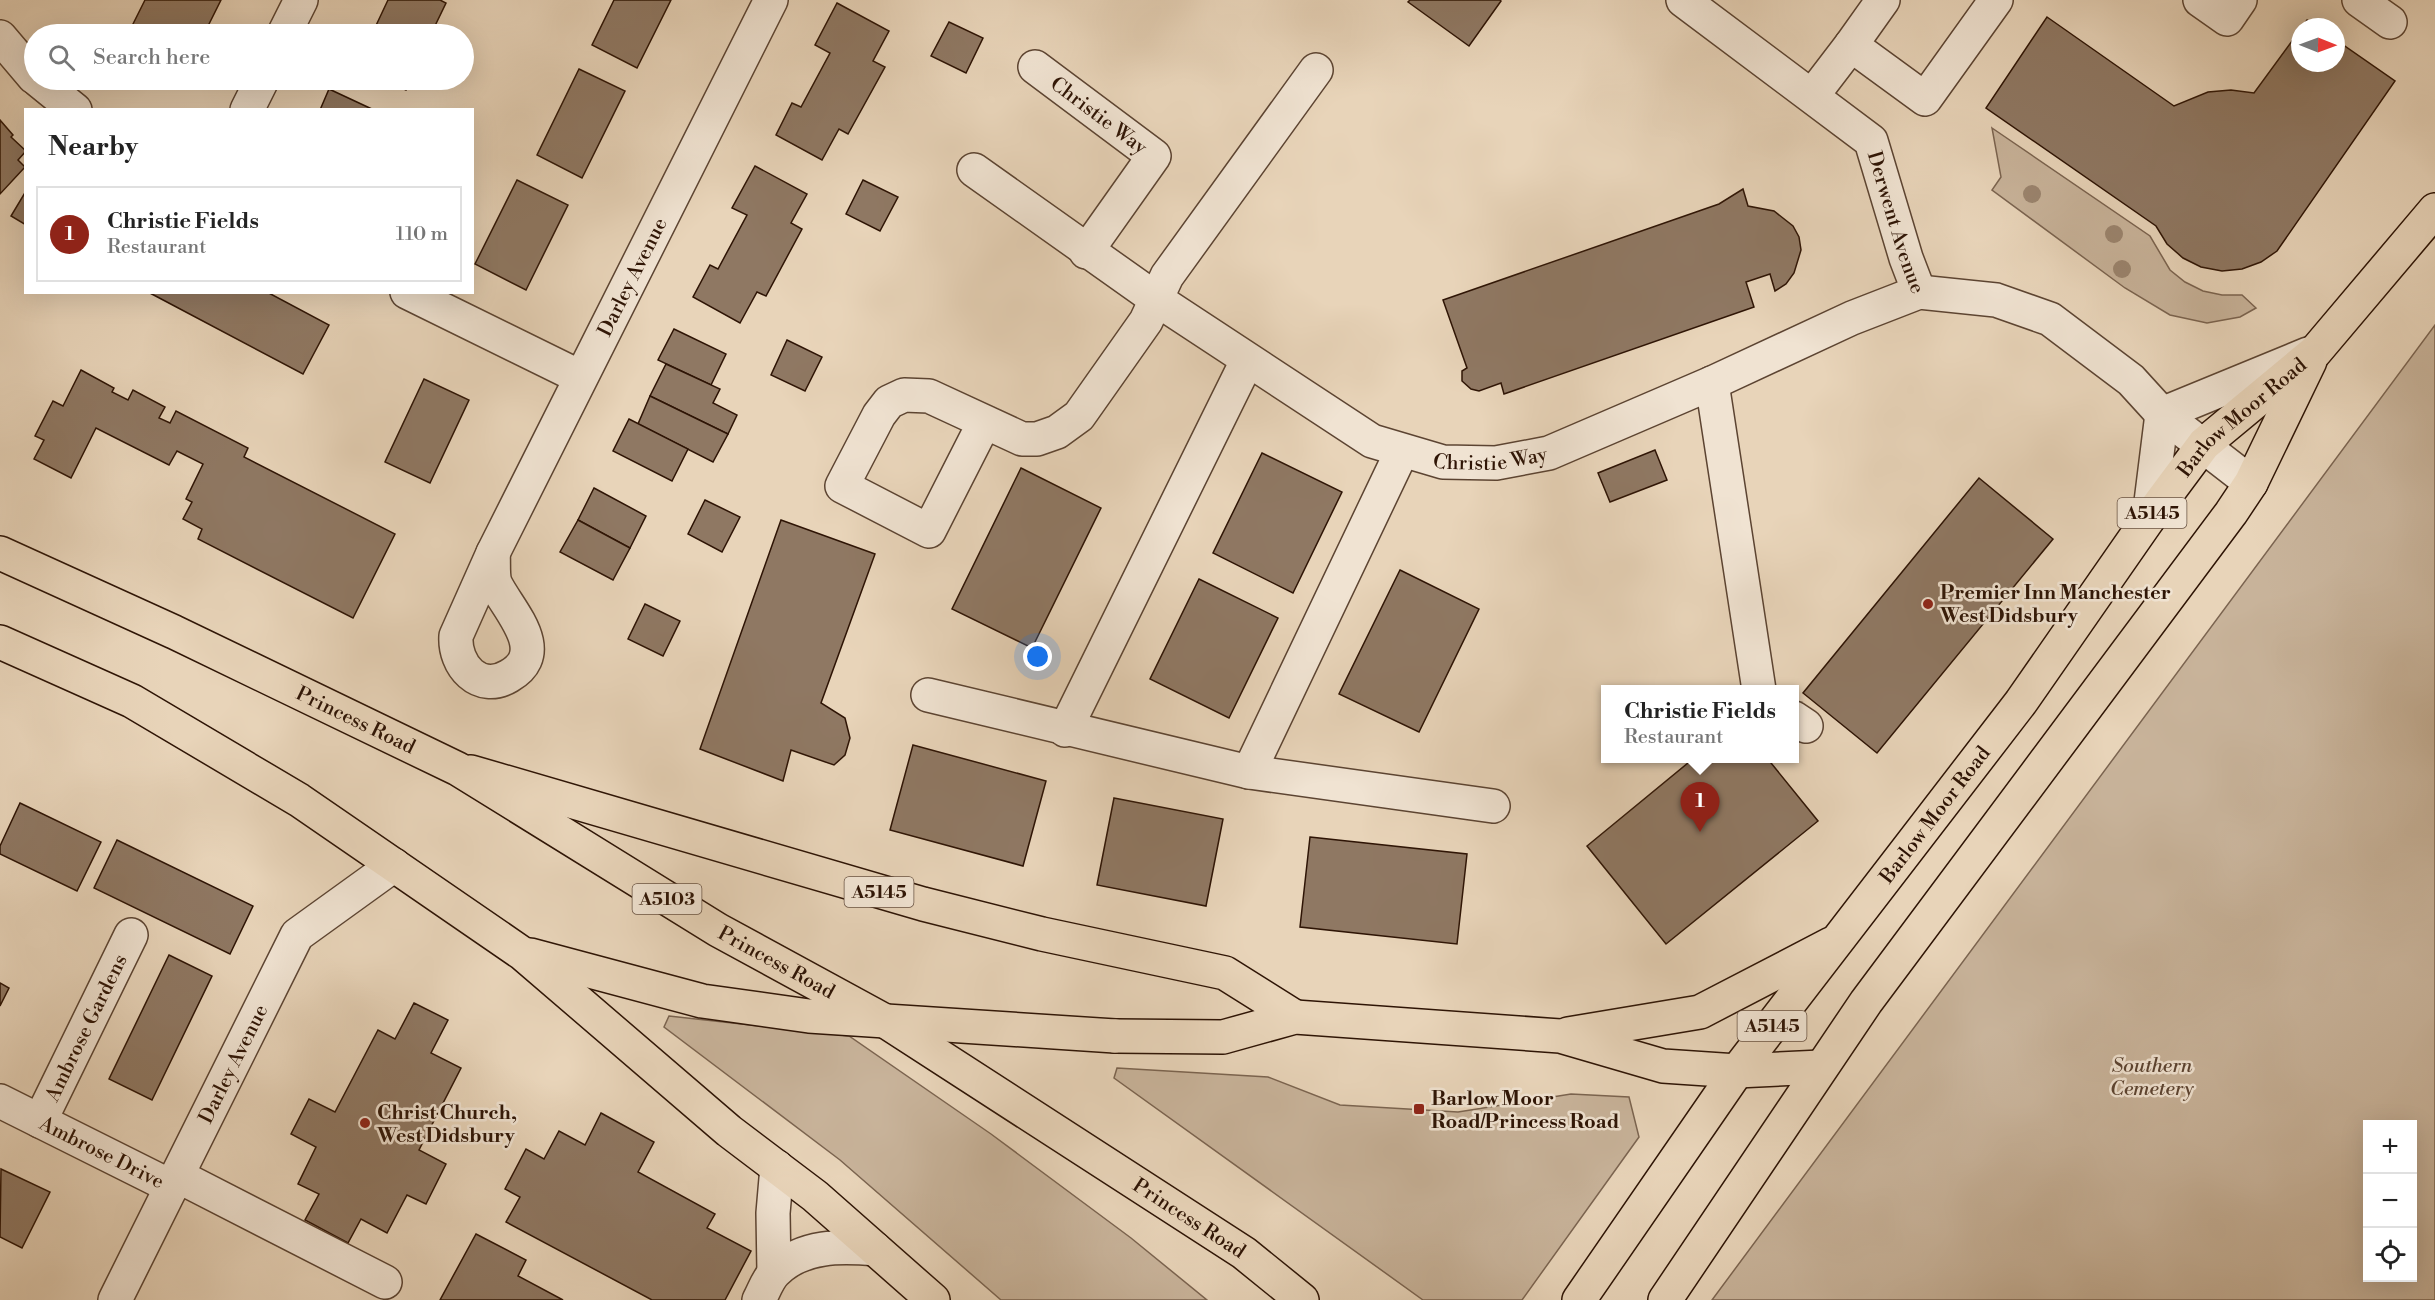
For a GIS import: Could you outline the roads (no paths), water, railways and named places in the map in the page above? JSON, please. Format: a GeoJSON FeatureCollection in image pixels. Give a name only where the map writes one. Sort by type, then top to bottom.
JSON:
{"type":"FeatureCollection","features":[{"type":"Feature","properties":{"kind":"main road","name":"Barlow Moor Road"},"geometry":{"type":"LineString","coordinates":[[1579,1300],[1737,1071],[1841,939],[2021,702],[2149,518],[2204,444],[2315,352],[2435,210]]}},
{"type":"Feature","properties":{"kind":"main road","name":"Barlow Moor Road"},"geometry":{"type":"LineString","coordinates":[[1665,1300],[1866,1002],[2251,483],[2315,352]]}},
{"type":"Feature","properties":{"kind":"main road","name":"Princess Road"},"geometry":{"type":"LineString","coordinates":[[0,553],[174,632],[458,769],[718,930],[885,1021],[1244,1253],[1302,1300]]}},
{"type":"Feature","properties":{"kind":"main road","name":"A5103"},"geometry":{"type":"LineString","coordinates":[[0,642],[132,701],[299,800],[523,954],[729,1131],[815,1196],[933,1300]]}},
{"type":"Feature","properties":{"kind":"main road","name":"A5145"},"geometry":{"type":"LineString","coordinates":[[458,769],[923,904],[1042,934],[1225,973],[1295,1017]]}},
{"type":"Feature","properties":{"kind":"main road","name":"A5145"},"geometry":{"type":"LineString","coordinates":[[1560,1036],[1700,1012],[1841,939]]}},
{"type":"Feature","properties":{"kind":"main road","name":"A5103"},"geometry":{"type":"LineString","coordinates":[[523,954],[702,1001],[809,1016],[1115,1036]]}},
{"type":"Feature","properties":{"kind":"main road","name":"A5145"},"geometry":{"type":"LineString","coordinates":[[1115,1036],[1224,1037],[1295,1017],[1560,1036],[1663,1066],[1737,1071],[1821,1067]]}},
{"type":"Feature","properties":{"kind":"street"},"geometry":{"type":"LineString","coordinates":[[289,24],[301,0]]}},
{"type":"Feature","properties":{"kind":"street","name":"Darley Avenue"},"geometry":{"type":"LineString","coordinates":[[493,553],[771,0]]}},
{"type":"Feature","properties":{"kind":"street","name":"Derwent Avenue"},"geometry":{"type":"LineString","coordinates":[[1683,0],[1871,141],[1906,258],[1919,292],[1996,300],[2050,319],[2131,380],[2162,414],[2204,444],[2251,483]]}},
{"type":"Feature","properties":{"kind":"street"},"geometry":{"type":"LineString","coordinates":[[1812,96],[1883,0]]}},
{"type":"Feature","properties":{"kind":"street"},"geometry":{"type":"LineString","coordinates":[[1851,45],[1925,99],[1996,0]]}},
{"type":"Feature","properties":{"kind":"street"},"geometry":{"type":"LineString","coordinates":[[2200,0],[2227,19],[2240,0]]}},
{"type":"Feature","properties":{"kind":"street"},"geometry":{"type":"LineString","coordinates":[[2359,0],[2390,22]]}},
{"type":"Feature","properties":{"kind":"street"},"geometry":{"type":"LineString","coordinates":[[0,37],[24,64]]}},
{"type":"Feature","properties":{"kind":"street","name":"Christie Way"},"geometry":{"type":"LineString","coordinates":[[1035,67],[1154,156],[1086,252]]}},
{"type":"Feature","properties":{"kind":"street"},"geometry":{"type":"LineString","coordinates":[[984,423],[929,531],[842,486],[879,415],[890,402],[904,395],[929,396],[1022,439],[1037,439],[1058,432],[1079,416],[1146,321],[1167,276],[1316,70]]}},
{"type":"Feature","properties":{"kind":"street"},"geometry":{"type":"LineString","coordinates":[[51,90],[73,108]]}},
{"type":"Feature","properties":{"kind":"street"},"geometry":{"type":"LineString","coordinates":[[248,108],[257,90]]}},
{"type":"Feature","properties":{"kind":"street","name":"Christie Way"},"geometry":{"type":"LineString","coordinates":[[974,170],[1086,252],[1247,361],[1372,441],[1443,462],[1496,463],[1550,453],[1712,383],[1845,321],[1919,292]]}},
{"type":"Feature","properties":{"kind":"street"},"geometry":{"type":"LineString","coordinates":[[411,294],[580,377]]}},
{"type":"Feature","properties":{"kind":"street"},"geometry":{"type":"LineString","coordinates":[[2149,518],[2162,414],[2315,352]]}},
{"type":"Feature","properties":{"kind":"street"},"geometry":{"type":"LineString","coordinates":[[1065,730],[1247,361]]}},
{"type":"Feature","properties":{"kind":"street"},"geometry":{"type":"LineString","coordinates":[[1712,383],[1758,685]]}},
{"type":"Feature","properties":{"kind":"street"},"geometry":{"type":"LineString","coordinates":[[1250,772],[1402,451]]}},
{"type":"Feature","properties":{"kind":"street"},"geometry":{"type":"LineString","coordinates":[[928,695],[1065,730],[1250,772],[1493,806]]}},
{"type":"Feature","properties":{"kind":"street","name":"Darley Avenue"},"geometry":{"type":"LineString","coordinates":[[115,1300],[297,935],[394,865]]}},
{"type":"Feature","properties":{"kind":"street","name":"Ambrose Gardens"},"geometry":{"type":"LineString","coordinates":[[40,1121],[131,935]]}},
{"type":"Feature","properties":{"kind":"street","name":"Ambrose Drive"},"geometry":{"type":"LineString","coordinates":[[0,1101],[385,1282]]}},
{"type":"Feature","properties":{"kind":"street"},"geometry":{"type":"LineString","coordinates":[[759,1300],[774,1272],[773,1213],[777,1167]]}},
{"type":"Feature","properties":{"kind":"street"},"geometry":{"type":"LineString","coordinates":[[774,1272],[815,1249],[845,1246],[875,1250]]}},
{"type":"Feature","properties":{"kind":"place","name":"Premier Inn Manchester West Didsbury"},"geometry":{"type":"Point","coordinates":[1928,604]}},
{"type":"Feature","properties":{"kind":"place","name":"Christie Fields"},"geometry":{"type":"Point","coordinates":[1700,832]}},
{"type":"Feature","properties":{"kind":"place","name":"Barlow Moor Road/Princess Road"},"geometry":{"type":"Point","coordinates":[1419,1109]}},
{"type":"Feature","properties":{"kind":"place","name":"Christ Church, West Didsbury"},"geometry":{"type":"Point","coordinates":[365,1123]}},
{"type":"Feature","properties":{"kind":"park label","name":"Southern Cemetery"},"geometry":{"type":"Point","coordinates":[2152,1076]}}]}
